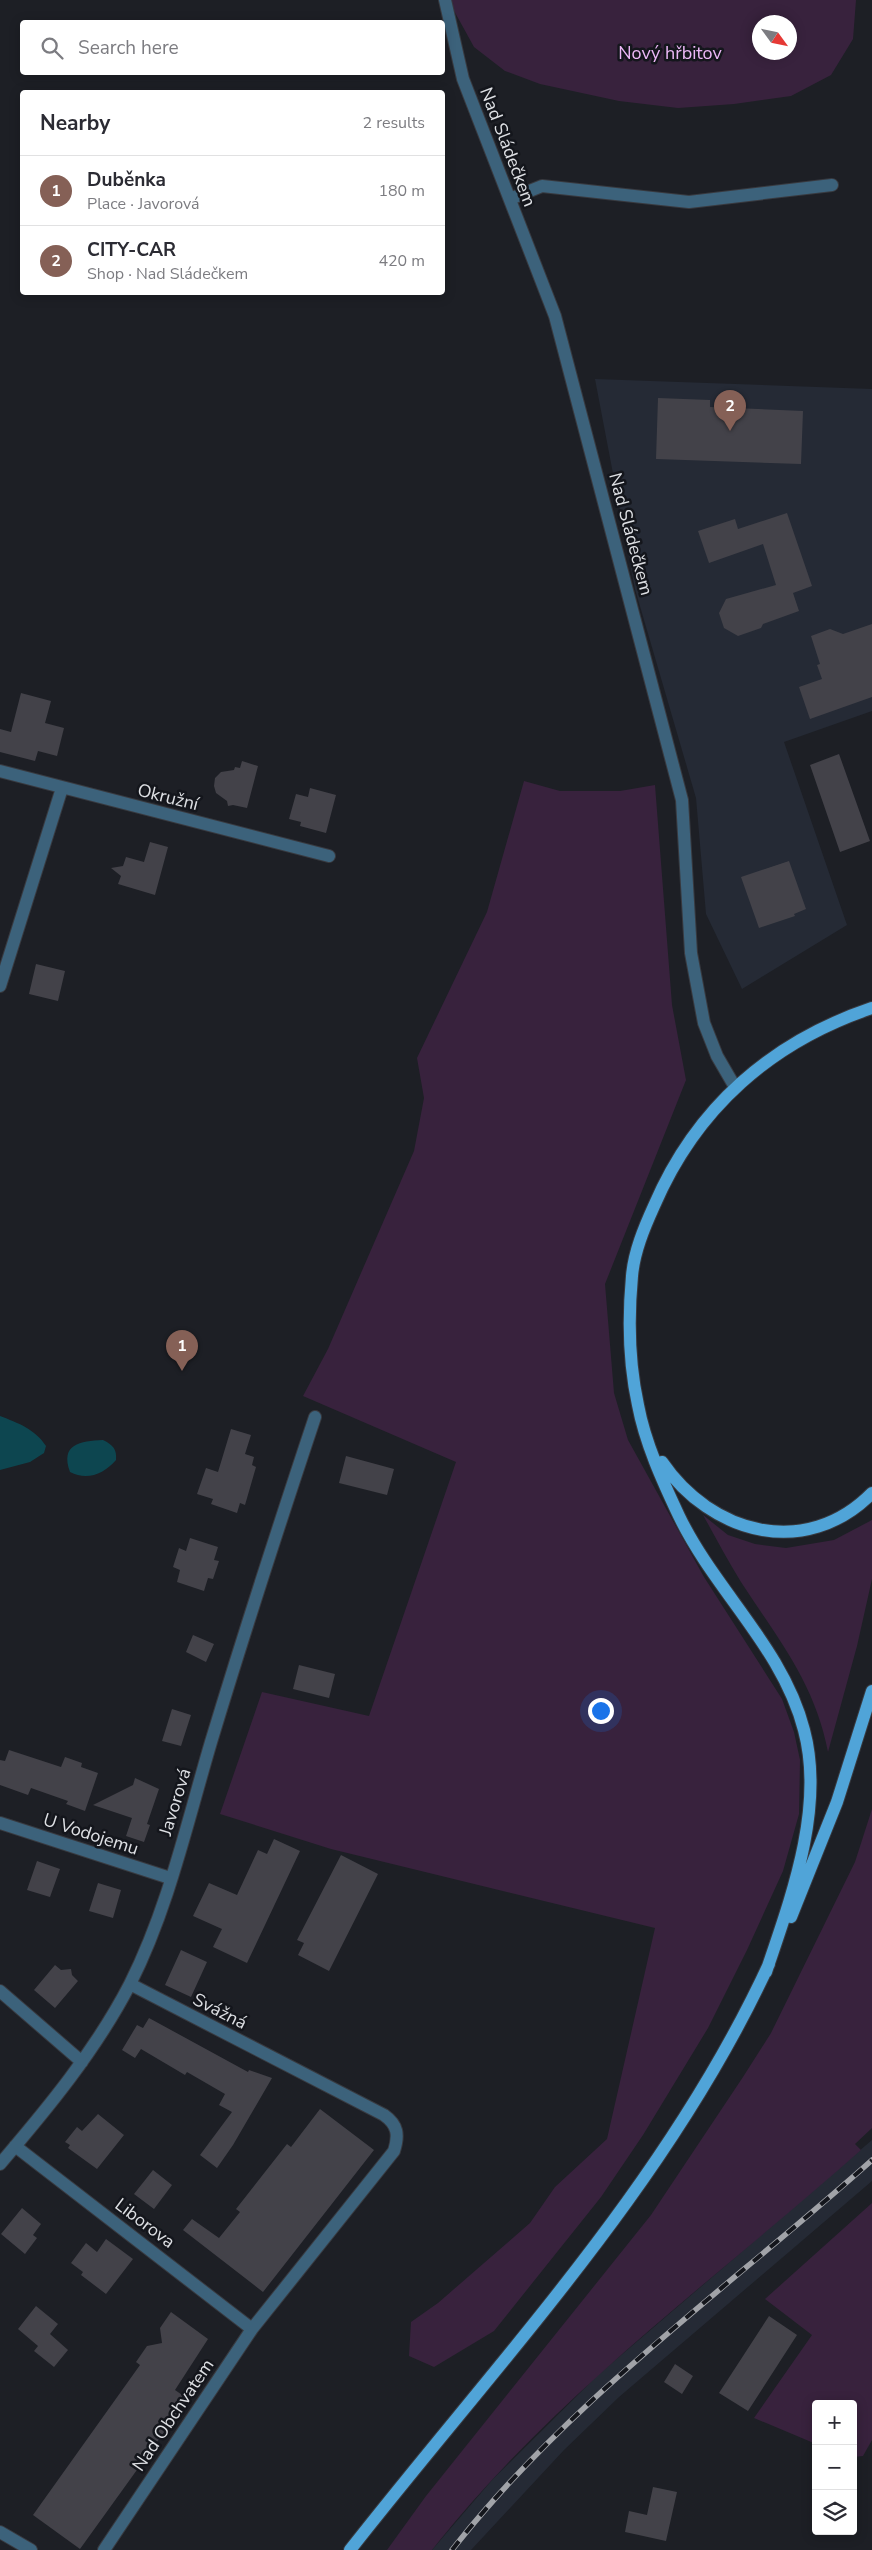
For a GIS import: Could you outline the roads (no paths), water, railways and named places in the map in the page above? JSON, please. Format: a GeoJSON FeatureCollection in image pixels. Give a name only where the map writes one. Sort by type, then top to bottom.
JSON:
{"type":"FeatureCollection","features":[{"type":"Feature","properties":{"kind":"main road"},"geometry":{"type":"LineString","coordinates":[[766,1972],[796,1874],[811,1803],[812,1780],[804,1729],[787,1685],[775,1663],[707,1563],[681,1519],[650,1446],[638,1407],[630,1343],[632,1274],[642,1233],[679,1155],[700,1125],[735,1087],[772,1058],[807,1035],[872,1008]]}},
{"type":"Feature","properties":{"kind":"main road"},"geometry":{"type":"LineString","coordinates":[[650,1446],[672,1477],[700,1504],[732,1523],[765,1532],[783,1533],[822,1524],[852,1509],[872,1493]]}},
{"type":"Feature","properties":{"kind":"main road"},"geometry":{"type":"LineString","coordinates":[[350,2550],[500,2368],[646,2177],[694,2102],[766,1972],[823,1840],[872,1691]]}},
{"type":"Feature","properties":{"kind":"main road"},"geometry":{"type":"LineString","coordinates":[[860,1732],[872,1705]]}},
{"type":"Feature","properties":{"kind":"street","name":"Nad Sládečkem"},"geometry":{"type":"LineString","coordinates":[[445,0],[463,79],[555,316],[682,800],[692,962],[704,1023],[717,1056],[735,1087]]}},
{"type":"Feature","properties":{"kind":"street"},"geometry":{"type":"LineString","coordinates":[[510,199],[542,186],[689,202],[832,185]]}},
{"type":"Feature","properties":{"kind":"street","name":"Okružní"},"geometry":{"type":"LineString","coordinates":[[0,771],[329,856]]}},
{"type":"Feature","properties":{"kind":"street"},"geometry":{"type":"LineString","coordinates":[[0,986],[3,967],[62,788]]}},
{"type":"Feature","properties":{"kind":"street","name":"Javorová"},"geometry":{"type":"LineString","coordinates":[[0,2164],[82,2062],[130,1984],[148,1943],[170,1878],[244,1634],[315,1417]]}},
{"type":"Feature","properties":{"kind":"street","name":"U Vodojemu"},"geometry":{"type":"LineString","coordinates":[[0,1823],[170,1878]]}},
{"type":"Feature","properties":{"kind":"street","name":"Svážná"},"geometry":{"type":"LineString","coordinates":[[130,1984],[384,2115],[393,2123],[398,2137],[394,2151],[274,2302]]}},
{"type":"Feature","properties":{"kind":"street"},"geometry":{"type":"LineString","coordinates":[[0,1991],[82,2062]]}},
{"type":"Feature","properties":{"kind":"street","name":"Liborova"},"geometry":{"type":"LineString","coordinates":[[15,2146],[252,2329]]}},
{"type":"Feature","properties":{"kind":"street","name":"Nad Obchvatem"},"geometry":{"type":"LineString","coordinates":[[104,2550],[252,2329],[274,2302]]}},
{"type":"Feature","properties":{"kind":"street"},"geometry":{"type":"LineString","coordinates":[[0,2532],[30,2550]]}},
{"type":"Feature","properties":{"kind":"water"},"geometry":{"type":"Polygon","coordinates":[[[0,1416],[20,1424],[37,1435],[46,1446],[44,1453],[30,1462],[0,1470],[0,1416]]]}},
{"type":"Feature","properties":{"kind":"water"},"geometry":{"type":"Polygon","coordinates":[[[103,1440],[112,1446],[116,1453],[116,1460],[111,1465],[95,1475],[83,1476],[70,1472],[68,1455],[74,1446],[87,1441],[103,1440]]]}},
{"type":"Feature","properties":{"kind":"railway"},"geometry":{"type":"LineString","coordinates":[[452,2550],[498,2495],[547,2443],[599,2394],[872,2160]]}},
{"type":"Feature","properties":{"kind":"place","name":"CITY-CAR"},"geometry":{"type":"Point","coordinates":[730,431]}},
{"type":"Feature","properties":{"kind":"place","name":"Duběnka"},"geometry":{"type":"Point","coordinates":[182,1371]}},
{"type":"Feature","properties":{"kind":"park label","name":"Nový hřbitov"},"geometry":{"type":"Point","coordinates":[670,53]}}]}
